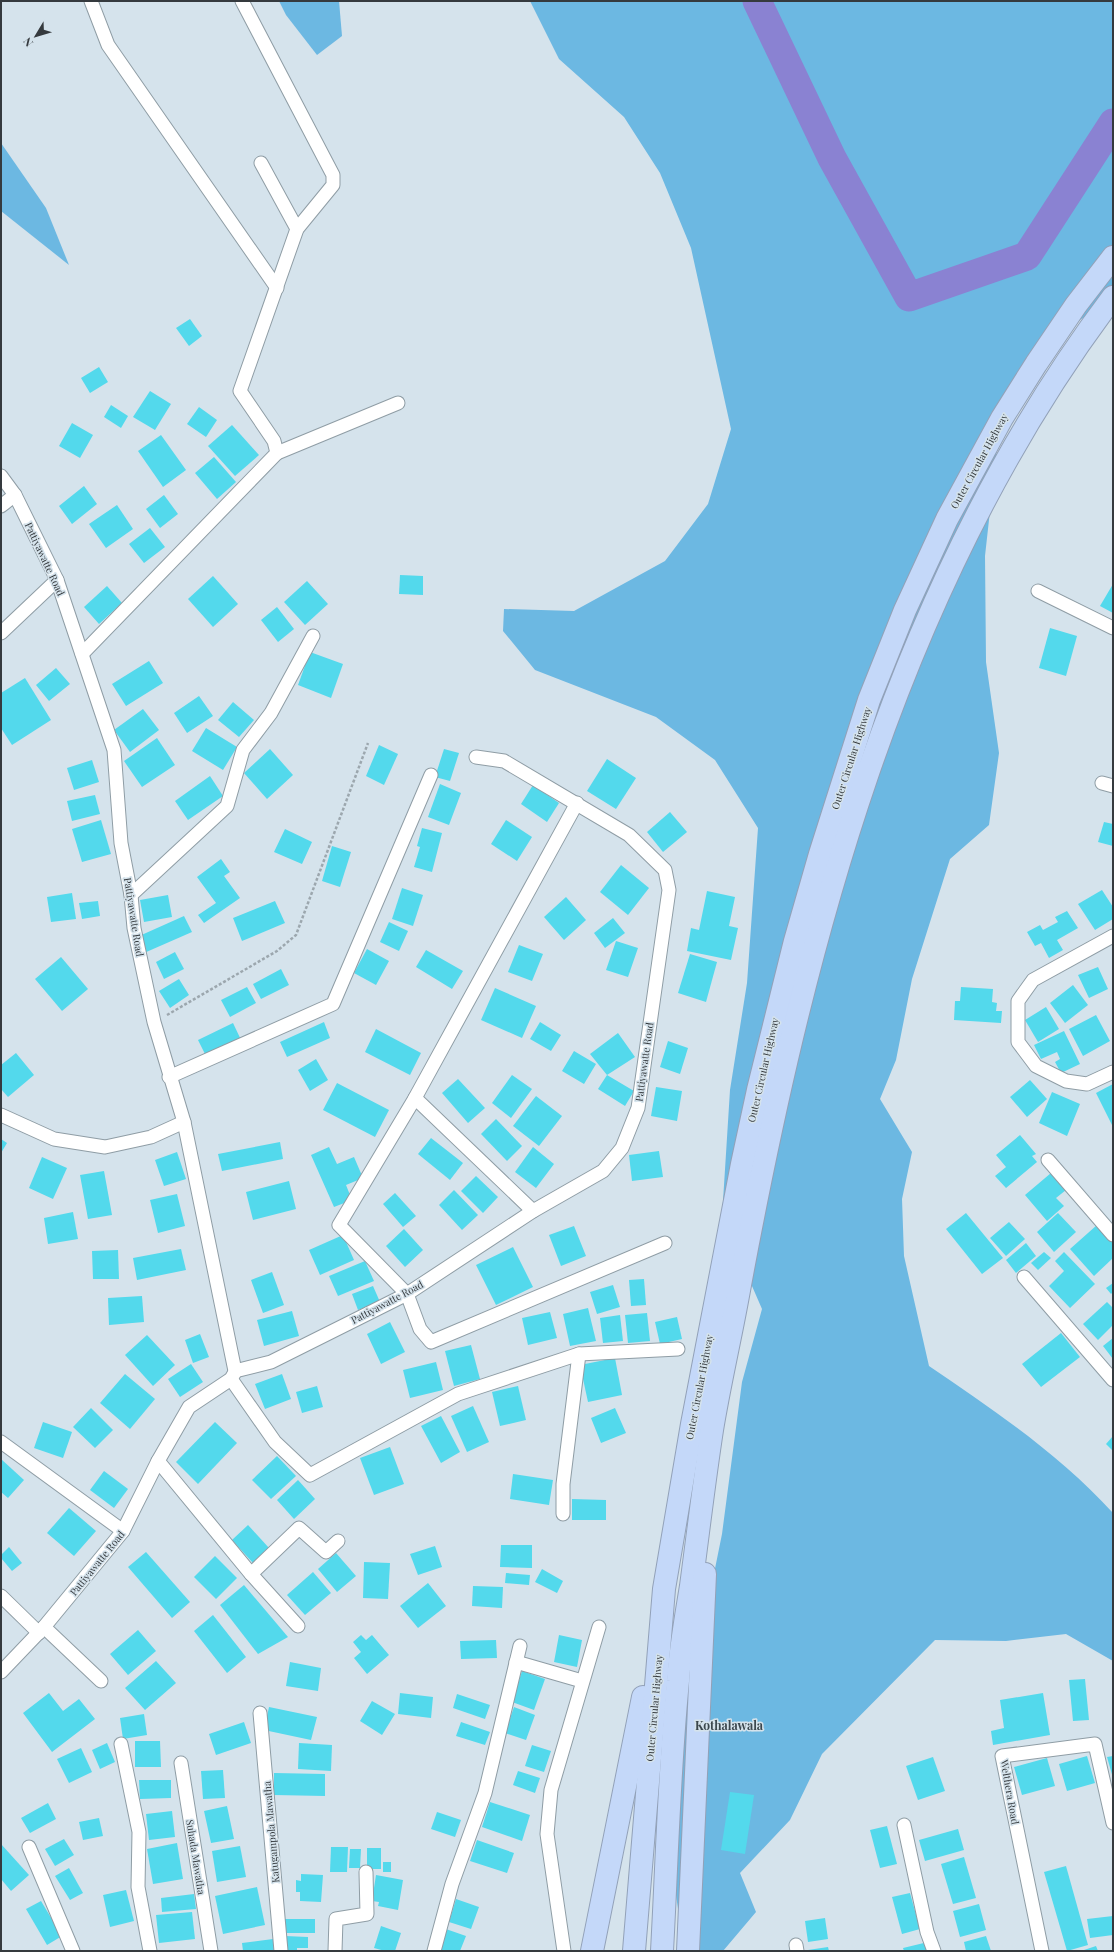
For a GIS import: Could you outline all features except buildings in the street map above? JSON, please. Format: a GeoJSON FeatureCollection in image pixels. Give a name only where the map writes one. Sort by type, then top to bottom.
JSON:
{"type":"FeatureCollection","features":[{"type":"Feature","properties":{"kind":"highway","name":"Outer Circular Highway"},"geometry":{"type":"LineString","coordinates":[[634,1951],[664,1589],[692,1424],[758,1090],[795,941],[820,854],[870,700],[905,610],[941,533],[1002,418],[1076,305],[1113,257]]}},
{"type":"Feature","properties":{"kind":"highway","name":"Outer Circular Highway"},"geometry":{"type":"LineString","coordinates":[[662,1951],[678,1679],[712,1428],[756,1196],[777,1097],[814,950],[865,780],[927,619],[970,527],[1056,378],[1113,297]]}},
{"type":"Feature","properties":{"kind":"highway"},"geometry":{"type":"LineString","coordinates":[[688,1951],[712,1428]]}},
{"type":"Feature","properties":{"kind":"highway"},"geometry":{"type":"LineString","coordinates":[[592,1951],[664,1589]]}},
{"type":"Feature","properties":{"kind":"street"},"geometry":{"type":"LineString","coordinates":[[91,1],[108,45],[277,288]]}},
{"type":"Feature","properties":{"kind":"street"},"geometry":{"type":"LineString","coordinates":[[242,1],[333,175],[333,184],[297,229],[240,391],[274,441],[277,453]]}},
{"type":"Feature","properties":{"kind":"street"},"geometry":{"type":"LineString","coordinates":[[261,163],[297,229]]}},
{"type":"Feature","properties":{"kind":"street"},"geometry":{"type":"LineString","coordinates":[[82,654],[277,453],[398,404]]}},
{"type":"Feature","properties":{"kind":"street","name":"Pattiyawatte Road"},"geometry":{"type":"LineString","coordinates":[[1,476],[15,495],[57,580],[114,750],[120,843],[131,894],[134,928],[154,1022],[169,1077],[184,1122],[233,1375]]}},
{"type":"Feature","properties":{"kind":"street"},"geometry":{"type":"LineString","coordinates":[[1,506],[15,495]]}},
{"type":"Feature","properties":{"kind":"street"},"geometry":{"type":"LineString","coordinates":[[1,633],[57,580]]}},
{"type":"Feature","properties":{"kind":"street"},"geometry":{"type":"LineString","coordinates":[[1038,591],[1113,628]]}},
{"type":"Feature","properties":{"kind":"street"},"geometry":{"type":"LineString","coordinates":[[131,894],[227,806],[243,750],[272,713],[313,636]]}},
{"type":"Feature","properties":{"kind":"street","name":"Pattiyawatte Road"},"geometry":{"type":"LineString","coordinates":[[1,1672],[42,1630],[123,1532],[158,1461],[189,1407],[233,1375],[271,1362],[407,1294],[533,1211],[603,1171],[622,1148],[638,1108],[669,890],[665,870],[629,835],[577,803],[504,761],[476,757]]}},
{"type":"Feature","properties":{"kind":"street"},"geometry":{"type":"LineString","coordinates":[[169,1077],[333,1004],[431,775]]}},
{"type":"Feature","properties":{"kind":"street"},"geometry":{"type":"LineString","coordinates":[[577,803],[415,1098],[339,1225],[407,1294],[420,1329],[431,1342],[665,1243]]}},
{"type":"Feature","properties":{"kind":"street"},"geometry":{"type":"LineString","coordinates":[[1113,936],[1033,980],[1018,1001],[1018,1042],[1036,1066],[1066,1081],[1087,1084],[1113,1072]]}},
{"type":"Feature","properties":{"kind":"street"},"geometry":{"type":"LineString","coordinates":[[415,1098],[533,1211]]}},
{"type":"Feature","properties":{"kind":"street"},"geometry":{"type":"LineString","coordinates":[[1,1115],[54,1139],[105,1147],[151,1137],[184,1122]]}},
{"type":"Feature","properties":{"kind":"street"},"geometry":{"type":"LineString","coordinates":[[1048,1160],[1113,1235]]}},
{"type":"Feature","properties":{"kind":"street"},"geometry":{"type":"LineString","coordinates":[[1024,1277],[1113,1380]]}},
{"type":"Feature","properties":{"kind":"street"},"geometry":{"type":"LineString","coordinates":[[233,1375],[275,1442],[310,1475],[458,1394],[580,1354],[678,1348]]}},
{"type":"Feature","properties":{"kind":"street"},"geometry":{"type":"LineString","coordinates":[[563,1514],[563,1484],[580,1354]]}},
{"type":"Feature","properties":{"kind":"street"},"geometry":{"type":"LineString","coordinates":[[1,1442],[123,1532]]}},
{"type":"Feature","properties":{"kind":"street"},"geometry":{"type":"LineString","coordinates":[[158,1461],[251,1574],[298,1626]]}},
{"type":"Feature","properties":{"kind":"street"},"geometry":{"type":"LineString","coordinates":[[251,1574],[299,1528],[326,1552],[338,1541]]}},
{"type":"Feature","properties":{"kind":"street"},"geometry":{"type":"LineString","coordinates":[[1,1596],[101,1681]]}},
{"type":"Feature","properties":{"kind":"street"},"geometry":{"type":"LineString","coordinates":[[564,1951],[547,1834],[551,1790],[599,1627]]}},
{"type":"Feature","properties":{"kind":"street"},"geometry":{"type":"LineString","coordinates":[[434,1951],[452,1884],[485,1793],[520,1646]]}},
{"type":"Feature","properties":{"kind":"street"},"geometry":{"type":"LineString","coordinates":[[516,1662],[582,1681]]}},
{"type":"Feature","properties":{"kind":"street","name":"Katugampola Mawatha"},"geometry":{"type":"LineString","coordinates":[[260,1713],[281,1951]]}},
{"type":"Feature","properties":{"kind":"street"},"geometry":{"type":"LineString","coordinates":[[121,1744],[139,1832],[138,1887],[150,1951]]}},
{"type":"Feature","properties":{"kind":"street","name":"Welthera Road"},"geometry":{"type":"LineString","coordinates":[[1042,1951],[1002,1756],[1095,1744],[1113,1823]]}},
{"type":"Feature","properties":{"kind":"street","name":"Suhada Mawatha"},"geometry":{"type":"LineString","coordinates":[[182,1763],[211,1951]]}},
{"type":"Feature","properties":{"kind":"street"},"geometry":{"type":"LineString","coordinates":[[904,1825],[927,1932],[934,1951]]}},
{"type":"Feature","properties":{"kind":"street"},"geometry":{"type":"LineString","coordinates":[[30,1847],[73,1951]]}},
{"type":"Feature","properties":{"kind":"street"},"geometry":{"type":"LineString","coordinates":[[335,1951],[336,1919],[367,1914],[366,1872]]}},
{"type":"Feature","properties":{"kind":"path"},"geometry":{"type":"LineString","coordinates":[[154,1022],[277,951],[296,935],[368,743]]}},
{"type":"Feature","properties":{"kind":"shaded area"},"geometry":{"type":"Polygon","coordinates":[[[279,1],[339,1],[342,36],[317,55],[286,15],[279,1]]]}},
{"type":"Feature","properties":{"kind":"shaded area"},"geometry":{"type":"Polygon","coordinates":[[[530,1],[1113,1],[1113,305],[1097,309],[1031,351],[999,430],[985,556],[986,662],[999,753],[989,825],[950,859],[912,979],[896,1060],[880,1099],[912,1152],[902,1199],[904,1256],[929,1366],[1026,1434],[1071,1472],[1113,1513],[1113,1661],[1066,1634],[1006,1641],[935,1640],[822,1754],[790,1820],[740,1873],[756,1912],[723,1951],[684,1951],[674,1881],[674,1739],[701,1638],[722,1534],[742,1382],[762,1309],[722,1217],[730,1090],[747,983],[758,828],[715,760],[656,717],[535,670],[503,631],[504,609],[574,611],[665,561],[708,504],[731,429],[691,248],[660,173],[624,117],[559,59],[530,1]]]}},
{"type":"Feature","properties":{"kind":"shaded area"},"geometry":{"type":"Polygon","coordinates":[[[1,143],[46,208],[69,265],[1,211],[1,143]]]}},
{"type":"Feature","properties":{"kind":"waterway"},"geometry":{"type":"LineString","coordinates":[[757,1],[832,158],[909,297],[1027,256],[1113,123]]}},
{"type":"Feature","properties":{"kind":"district","name":"Kothalawala"},"geometry":{"type":"Point","coordinates":[729,1725]}}]}
